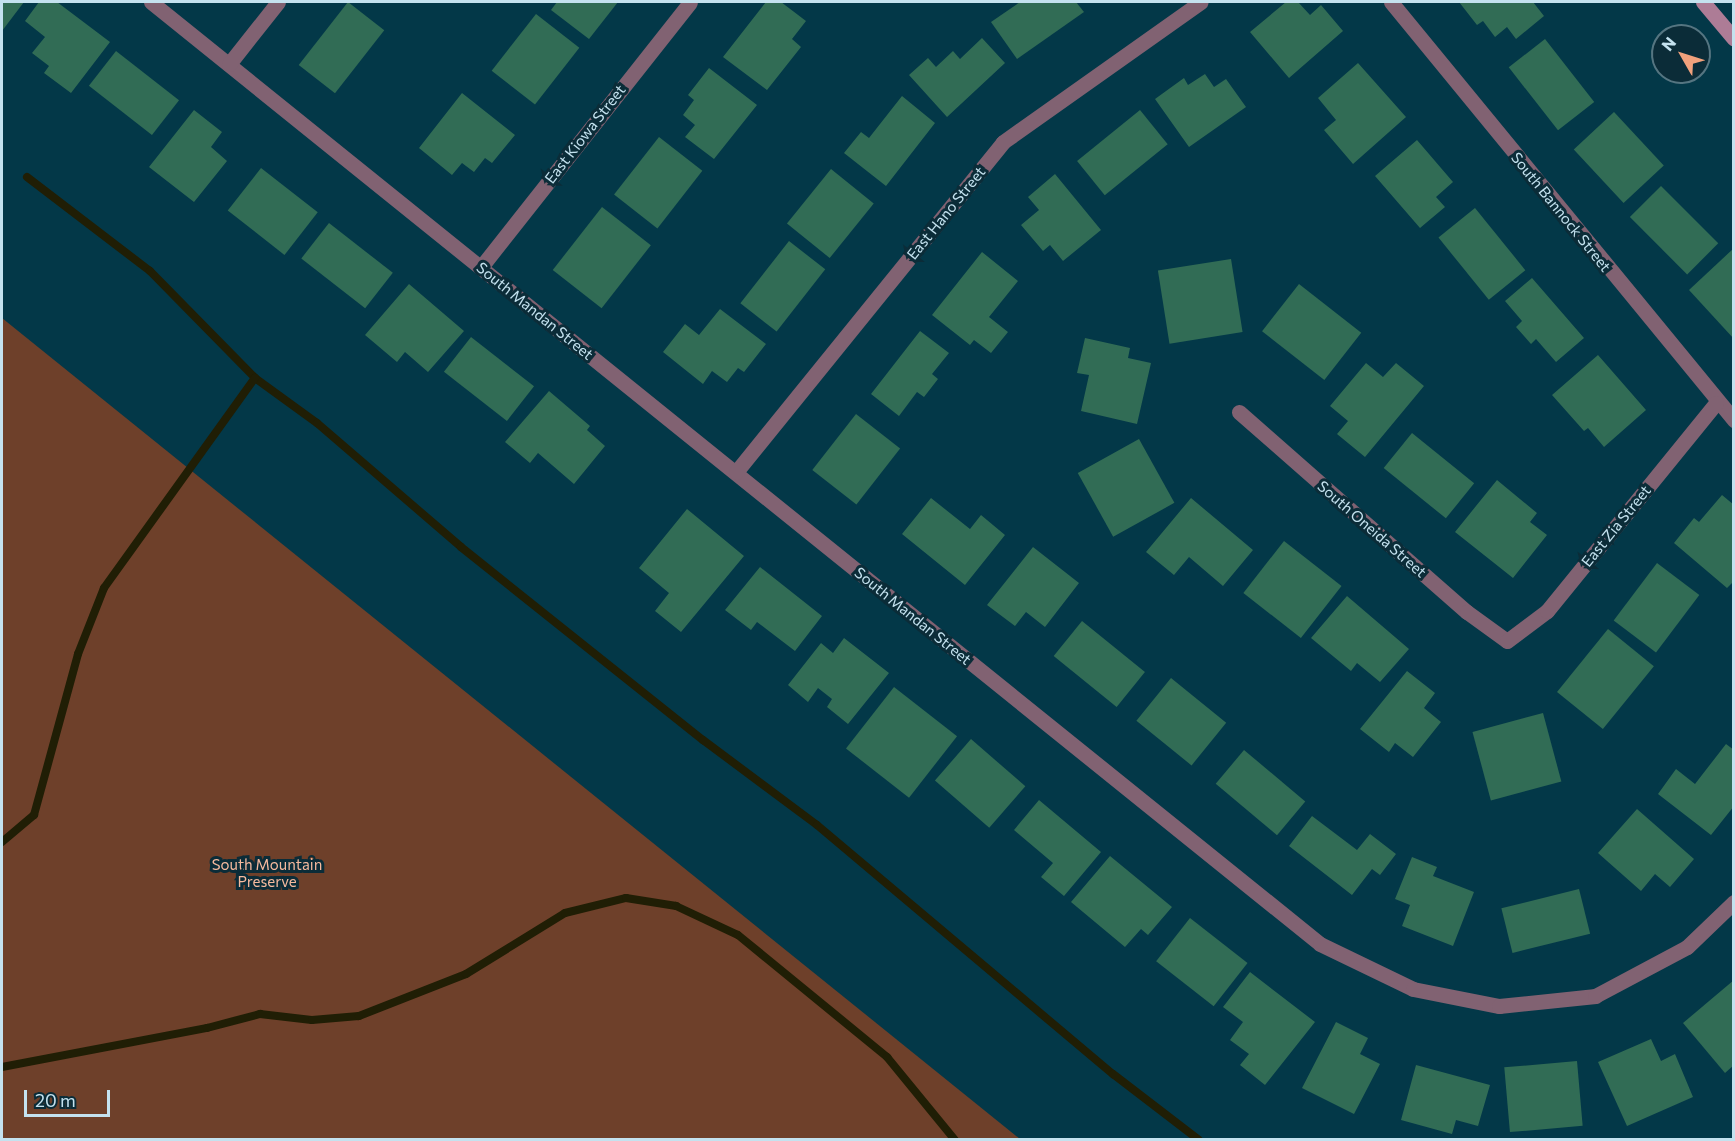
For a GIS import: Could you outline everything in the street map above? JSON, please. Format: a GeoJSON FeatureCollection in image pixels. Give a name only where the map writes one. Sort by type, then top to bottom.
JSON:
{"type":"FeatureCollection","features":[{"type":"Feature","properties":{"kind":"main road"},"geometry":{"type":"LineString","coordinates":[[1703,2],[1734,39]]}},
{"type":"Feature","properties":{"kind":"street","name":"South Mandan Street"},"geometry":{"type":"LineString","coordinates":[[152,2],[1320,944],[1413,989],[1499,1006],[1595,996],[1687,947],[1734,902]]}},
{"type":"Feature","properties":{"kind":"street"},"geometry":{"type":"LineString","coordinates":[[229,64],[278,2]]}},
{"type":"Feature","properties":{"kind":"street","name":"East Kiowa Street"},"geometry":{"type":"LineString","coordinates":[[481,267],[690,2]]}},
{"type":"Feature","properties":{"kind":"street","name":"East Hano Street"},"geometry":{"type":"LineString","coordinates":[[736,472],[1003,142],[1201,2]]}},
{"type":"Feature","properties":{"kind":"street","name":"South Bannock Street"},"geometry":{"type":"LineString","coordinates":[[1391,2],[1716,403],[1734,420]]}},
{"type":"Feature","properties":{"kind":"street","name":"East Zia Street"},"geometry":{"type":"LineString","coordinates":[[1507,641],[1547,611],[1716,403]]}},
{"type":"Feature","properties":{"kind":"street","name":"South Oneida Street"},"geometry":{"type":"LineString","coordinates":[[1239,412],[1467,612],[1507,641]]}},
{"type":"Feature","properties":{"kind":"green space","name":"South Mountain Preserve"},"geometry":{"type":"Polygon","coordinates":[[[2,318],[1020,1139],[2,1139],[2,318]]]}},
{"type":"Feature","properties":{"kind":"building"},"geometry":{"type":"Polygon","coordinates":[[[2,2],[24,2],[2,31],[2,2]]]}},
{"type":"Feature","properties":{"kind":"building"},"geometry":{"type":"Polygon","coordinates":[[[39,2],[57,2],[110,42],[71,93],[44,73],[49,66],[32,53],[45,37],[25,21],[39,2]]]}},
{"type":"Feature","properties":{"kind":"building"},"geometry":{"type":"Polygon","coordinates":[[[348,2],[384,30],[335,93],[299,65],[348,2]]]}},
{"type":"Feature","properties":{"kind":"building"},"geometry":{"type":"Polygon","coordinates":[[[557,2],[618,2],[589,39],[551,10],[557,2]]]}},
{"type":"Feature","properties":{"kind":"building"},"geometry":{"type":"Polygon","coordinates":[[[766,2],[781,2],[806,21],[792,39],[801,47],[767,90],[723,57],[766,2]]]}},
{"type":"Feature","properties":{"kind":"building"},"geometry":{"type":"Polygon","coordinates":[[[1020,2],[1076,2],[1084,12],[1017,59],[991,22],[1020,2]]]}},
{"type":"Feature","properties":{"kind":"building"},"geometry":{"type":"Polygon","coordinates":[[[1286,2],[1298,2],[1310,15],[1321,5],[1343,31],[1289,78],[1250,32],[1286,2]]]}},
{"type":"Feature","properties":{"kind":"building"},"geometry":{"type":"Polygon","coordinates":[[[1459,2],[1533,2],[1544,16],[1516,39],[1507,27],[1495,37],[1483,21],[1477,25],[1459,2]]]}},
{"type":"Feature","properties":{"kind":"building"},"geometry":{"type":"Polygon","coordinates":[[[536,14],[579,48],[535,105],[492,71],[536,14]]]}},
{"type":"Feature","properties":{"kind":"building"},"geometry":{"type":"Polygon","coordinates":[[[982,38],[1005,63],[947,117],[909,75],[928,58],[936,67],[953,51],[960,59],[982,38]]]}},
{"type":"Feature","properties":{"kind":"building"},"geometry":{"type":"Polygon","coordinates":[[[1545,39],[1594,102],[1558,130],[1509,67],[1545,39]]]}},
{"type":"Feature","properties":{"kind":"building"},"geometry":{"type":"Polygon","coordinates":[[[116,51],[179,100],[152,135],[89,86],[116,51]]]}},
{"type":"Feature","properties":{"kind":"building"},"geometry":{"type":"Polygon","coordinates":[[[1358,63],[1406,117],[1353,164],[1324,130],[1336,120],[1318,98],[1358,63]]]}},
{"type":"Feature","properties":{"kind":"building"},"geometry":{"type":"Polygon","coordinates":[[[709,68],[757,105],[714,159],[685,137],[695,125],[683,115],[694,100],[688,95],[709,68]]]}},
{"type":"Feature","properties":{"kind":"building"},"geometry":{"type":"Polygon","coordinates":[[[1205,74],[1214,87],[1226,79],[1246,107],[1189,147],[1155,99],[1184,78],[1188,85],[1205,74]]]}},
{"type":"Feature","properties":{"kind":"building"},"geometry":{"type":"Polygon","coordinates":[[[462,93],[515,135],[492,163],[485,158],[474,172],[462,163],[452,175],[419,148],[462,93]]]}},
{"type":"Feature","properties":{"kind":"building"},"geometry":{"type":"Polygon","coordinates":[[[902,96],[935,123],[886,186],[844,153],[861,132],[869,138],[902,96]]]}},
{"type":"Feature","properties":{"kind":"building"},"geometry":{"type":"Polygon","coordinates":[[[194,110],[222,132],[211,147],[227,161],[194,202],[149,167],[194,110]]]}},
{"type":"Feature","properties":{"kind":"building"},"geometry":{"type":"Polygon","coordinates":[[[1140,110],[1168,144],[1105,195],[1077,161],[1140,110]]]}},
{"type":"Feature","properties":{"kind":"building"},"geometry":{"type":"Polygon","coordinates":[[[1614,112],[1664,165],[1624,203],[1574,150],[1614,112]]]}},
{"type":"Feature","properties":{"kind":"building"},"geometry":{"type":"Polygon","coordinates":[[[659,137],[702,171],[657,228],[614,195],[659,137]]]}},
{"type":"Feature","properties":{"kind":"building"},"geometry":{"type":"Polygon","coordinates":[[[1417,140],[1453,182],[1436,197],[1445,207],[1420,228],[1375,176],[1417,140]]]}},
{"type":"Feature","properties":{"kind":"building"},"geometry":{"type":"Polygon","coordinates":[[[261,168],[318,212],[284,255],[228,211],[261,168]]]}},
{"type":"Feature","properties":{"kind":"building"},"geometry":{"type":"Polygon","coordinates":[[[831,169],[874,204],[830,258],[787,223],[831,169]]]}},
{"type":"Feature","properties":{"kind":"building"},"geometry":{"type":"Polygon","coordinates":[[[1055,174],[1101,230],[1063,261],[1050,245],[1043,251],[1021,225],[1039,210],[1028,197],[1055,174]]]}},
{"type":"Feature","properties":{"kind":"building"},"geometry":{"type":"Polygon","coordinates":[[[1661,186],[1718,243],[1687,274],[1630,217],[1661,186]]]}},
{"type":"Feature","properties":{"kind":"building"},"geometry":{"type":"Polygon","coordinates":[[[602,207],[651,245],[602,308],[553,270],[602,207]]]}},
{"type":"Feature","properties":{"kind":"building"},"geometry":{"type":"Polygon","coordinates":[[[1475,208],[1525,270],[1489,300],[1438,238],[1475,208]]]}},
{"type":"Feature","properties":{"kind":"building"},"geometry":{"type":"Polygon","coordinates":[[[329,223],[393,273],[365,308],[301,258],[329,223]]]}},
{"type":"Feature","properties":{"kind":"building"},"geometry":{"type":"Polygon","coordinates":[[[789,241],[825,269],[777,332],[740,303],[789,241]]]}},
{"type":"Feature","properties":{"kind":"building"},"geometry":{"type":"Polygon","coordinates":[[[1734,248],[1734,339],[1689,290],[1734,248]]]}},
{"type":"Feature","properties":{"kind":"building"},"geometry":{"type":"Polygon","coordinates":[[[982,252],[1018,281],[989,317],[1008,332],[991,353],[974,340],[970,345],[932,315],[982,252]]]}},
{"type":"Feature","properties":{"kind":"building"},"geometry":{"type":"Polygon","coordinates":[[[1231,259],[1243,332],[1169,344],[1158,271],[1231,259]]]}},
{"type":"Feature","properties":{"kind":"building"},"geometry":{"type":"Polygon","coordinates":[[[1532,278],[1584,338],[1556,362],[1536,339],[1531,344],[1516,327],[1522,321],[1505,301],[1532,278]]]}},
{"type":"Feature","properties":{"kind":"building"},"geometry":{"type":"Polygon","coordinates":[[[409,284],[464,331],[428,372],[405,352],[397,362],[365,335],[409,284]]]}},
{"type":"Feature","properties":{"kind":"building"},"geometry":{"type":"Polygon","coordinates":[[[1299,284],[1361,333],[1324,380],[1262,331],[1299,284]]]}},
{"type":"Feature","properties":{"kind":"building"},"geometry":{"type":"Polygon","coordinates":[[[720,309],[766,344],[744,372],[738,368],[727,382],[712,371],[703,384],[663,352],[685,324],[699,335],[720,309]]]}},
{"type":"Feature","properties":{"kind":"building"},"geometry":{"type":"Polygon","coordinates":[[[920,331],[949,353],[932,374],[938,379],[924,397],[917,392],[899,416],[871,394],[920,331]]]}},
{"type":"Feature","properties":{"kind":"building"},"geometry":{"type":"Polygon","coordinates":[[[471,337],[534,386],[507,421],[444,372],[471,337]]]}},
{"type":"Feature","properties":{"kind":"building"},"geometry":{"type":"Polygon","coordinates":[[[1085,338],[1130,348],[1128,358],[1151,363],[1137,424],[1081,411],[1089,375],[1077,373],[1085,338]]]}},
{"type":"Feature","properties":{"kind":"building"},"geometry":{"type":"Polygon","coordinates":[[[1598,355],[1646,410],[1604,447],[1588,428],[1584,431],[1552,395],[1598,355]]]}},
{"type":"Feature","properties":{"kind":"building"},"geometry":{"type":"Polygon","coordinates":[[[1366,363],[1383,377],[1396,363],[1424,386],[1365,457],[1337,434],[1348,421],[1330,406],[1366,363]]]}},
{"type":"Feature","properties":{"kind":"building"},"geometry":{"type":"Polygon","coordinates":[[[549,391],[590,426],[587,430],[605,446],[574,484],[538,453],[530,463],[505,442],[549,391]]]}},
{"type":"Feature","properties":{"kind":"building"},"geometry":{"type":"Polygon","coordinates":[[[856,414],[900,448],[856,504],[812,470],[856,414]]]}},
{"type":"Feature","properties":{"kind":"building"},"geometry":{"type":"Polygon","coordinates":[[[1412,433],[1474,483],[1446,518],[1384,468],[1412,433]]]}},
{"type":"Feature","properties":{"kind":"building"},"geometry":{"type":"Polygon","coordinates":[[[1139,439],[1174,503],[1113,537],[1078,473],[1139,439]]]}},
{"type":"Feature","properties":{"kind":"building"},"geometry":{"type":"Polygon","coordinates":[[[1497,480],[1537,513],[1530,522],[1547,535],[1513,578],[1455,532],[1497,480]]]}},
{"type":"Feature","properties":{"kind":"building"},"geometry":{"type":"Polygon","coordinates":[[[1722,495],[1734,505],[1734,581],[1727,588],[1674,543],[1694,518],[1699,522],[1722,495]]]}},
{"type":"Feature","properties":{"kind":"building"},"geometry":{"type":"Polygon","coordinates":[[[931,498],[970,529],[981,515],[1005,535],[965,585],[902,534],[931,498]]]}},
{"type":"Feature","properties":{"kind":"building"},"geometry":{"type":"Polygon","coordinates":[[[1191,498],[1253,550],[1223,586],[1189,557],[1174,575],[1146,552],[1191,498]]]}},
{"type":"Feature","properties":{"kind":"building"},"geometry":{"type":"Polygon","coordinates":[[[687,509],[744,556],[681,632],[655,611],[669,593],[639,568],[687,509]]]}},
{"type":"Feature","properties":{"kind":"building"},"geometry":{"type":"Polygon","coordinates":[[[1284,541],[1342,586],[1301,638],[1243,593],[1284,541]]]}},
{"type":"Feature","properties":{"kind":"building"},"geometry":{"type":"Polygon","coordinates":[[[1033,547],[1079,583],[1045,627],[1026,612],[1015,626],[987,605],[1033,547]]]}},
{"type":"Feature","properties":{"kind":"building"},"geometry":{"type":"Polygon","coordinates":[[[1657,563],[1699,595],[1656,652],[1614,621],[1657,563]]]}},
{"type":"Feature","properties":{"kind":"building"},"geometry":{"type":"Polygon","coordinates":[[[760,567],[822,616],[795,651],[757,622],[751,630],[725,610],[760,567]]]}},
{"type":"Feature","properties":{"kind":"building"},"geometry":{"type":"Polygon","coordinates":[[[1347,596],[1409,649],[1380,682],[1357,663],[1351,671],[1311,638],[1347,596]]]}},
{"type":"Feature","properties":{"kind":"building"},"geometry":{"type":"Polygon","coordinates":[[[1082,621],[1145,672],[1117,707],[1054,656],[1082,621]]]}},
{"type":"Feature","properties":{"kind":"building"},"geometry":{"type":"Polygon","coordinates":[[[1608,629],[1654,666],[1603,729],[1557,692],[1608,629]]]}},
{"type":"Feature","properties":{"kind":"building"},"geometry":{"type":"Polygon","coordinates":[[[844,638],[889,673],[848,724],[827,707],[832,699],[818,688],[808,702],[788,685],[821,643],[833,653],[844,638]]]}},
{"type":"Feature","properties":{"kind":"building"},"geometry":{"type":"Polygon","coordinates":[[[1407,671],[1435,693],[1424,708],[1441,722],[1413,757],[1395,743],[1389,752],[1360,729],[1407,671]]]}},
{"type":"Feature","properties":{"kind":"building"},"geometry":{"type":"Polygon","coordinates":[[[1171,678],[1226,723],[1192,765],[1136,721],[1171,678]]]}},
{"type":"Feature","properties":{"kind":"building"},"geometry":{"type":"Polygon","coordinates":[[[894,687],[957,736],[909,798],[846,748],[894,687]]]}},
{"type":"Feature","properties":{"kind":"building"},"geometry":{"type":"Polygon","coordinates":[[[1543,713],[1561,782],[1491,800],[1472,732],[1543,713]]]}},
{"type":"Feature","properties":{"kind":"building"},"geometry":{"type":"Polygon","coordinates":[[[971,739],[1025,786],[989,828],[935,781],[971,739]]]}},
{"type":"Feature","properties":{"kind":"building"},"geometry":{"type":"Polygon","coordinates":[[[1726,744],[1734,750],[1734,806],[1711,835],[1658,794],[1676,769],[1695,784],[1726,744]]]}},
{"type":"Feature","properties":{"kind":"building"},"geometry":{"type":"Polygon","coordinates":[[[1244,750],[1305,801],[1277,835],[1216,784],[1244,750]]]}},
{"type":"Feature","properties":{"kind":"building"},"geometry":{"type":"Polygon","coordinates":[[[1039,800],[1101,852],[1064,896],[1041,877],[1053,863],[1014,830],[1039,800]]]}},
{"type":"Feature","properties":{"kind":"building"},"geometry":{"type":"Polygon","coordinates":[[[1637,809],[1694,859],[1670,887],[1655,874],[1641,891],[1598,853],[1637,809]]]}},
{"type":"Feature","properties":{"kind":"building"},"geometry":{"type":"Polygon","coordinates":[[[1312,816],[1357,850],[1370,834],[1396,854],[1380,875],[1372,869],[1352,895],[1289,846],[1312,816]]]}},
{"type":"Feature","properties":{"kind":"building"},"geometry":{"type":"Polygon","coordinates":[[[1110,856],[1172,907],[1148,935],[1141,929],[1125,947],[1071,902],[1110,856]]]}},
{"type":"Feature","properties":{"kind":"building"},"geometry":{"type":"Polygon","coordinates":[[[1412,857],[1437,867],[1433,876],[1474,892],[1453,946],[1402,926],[1410,905],[1395,899],[1412,857]]]}},
{"type":"Feature","properties":{"kind":"building"},"geometry":{"type":"Polygon","coordinates":[[[1579,889],[1590,934],[1513,953],[1501,908],[1579,889]]]}},
{"type":"Feature","properties":{"kind":"building"},"geometry":{"type":"Polygon","coordinates":[[[1190,918],[1248,963],[1214,1006],[1156,961],[1190,918]]]}},
{"type":"Feature","properties":{"kind":"building"},"geometry":{"type":"Polygon","coordinates":[[[1250,972],[1315,1022],[1265,1085],[1240,1065],[1249,1054],[1230,1040],[1243,1022],[1223,1007],[1250,972]]]}},
{"type":"Feature","properties":{"kind":"building"},"geometry":{"type":"Polygon","coordinates":[[[1734,980],[1734,1065],[1725,1073],[1683,1023],[1734,980]]]}},
{"type":"Feature","properties":{"kind":"building"},"geometry":{"type":"Polygon","coordinates":[[[1336,1022],[1368,1038],[1360,1054],[1380,1064],[1354,1114],[1302,1088],[1336,1022]]]}},
{"type":"Feature","properties":{"kind":"building"},"geometry":{"type":"Polygon","coordinates":[[[1651,1039],[1661,1061],[1675,1054],[1693,1097],[1627,1126],[1598,1062],[1651,1039]]]}},
{"type":"Feature","properties":{"kind":"building"},"geometry":{"type":"Polygon","coordinates":[[[1577,1061],[1583,1126],[1510,1132],[1504,1067],[1577,1061]]]}},
{"type":"Feature","properties":{"kind":"building"},"geometry":{"type":"Polygon","coordinates":[[[1416,1065],[1490,1085],[1478,1126],[1456,1120],[1452,1134],[1401,1120],[1416,1065]]]}},
{"type":"Feature","properties":{"kind":"waterway"},"geometry":{"type":"LineString","coordinates":[[27,177],[150,271],[255,378],[317,423],[461,547],[703,740],[817,825],[1113,1074],[1199,1140]]}},
{"type":"Feature","properties":{"kind":"waterway"},"geometry":{"type":"LineString","coordinates":[[2,842],[34,815],[78,654],[104,588],[255,378]]}},
{"type":"Feature","properties":{"kind":"waterway"},"geometry":{"type":"LineString","coordinates":[[2,1067],[207,1028],[260,1014],[312,1020],[359,1016],[466,974],[565,913],[626,898],[676,906],[738,935],[887,1057],[955,1140]]}}]}
